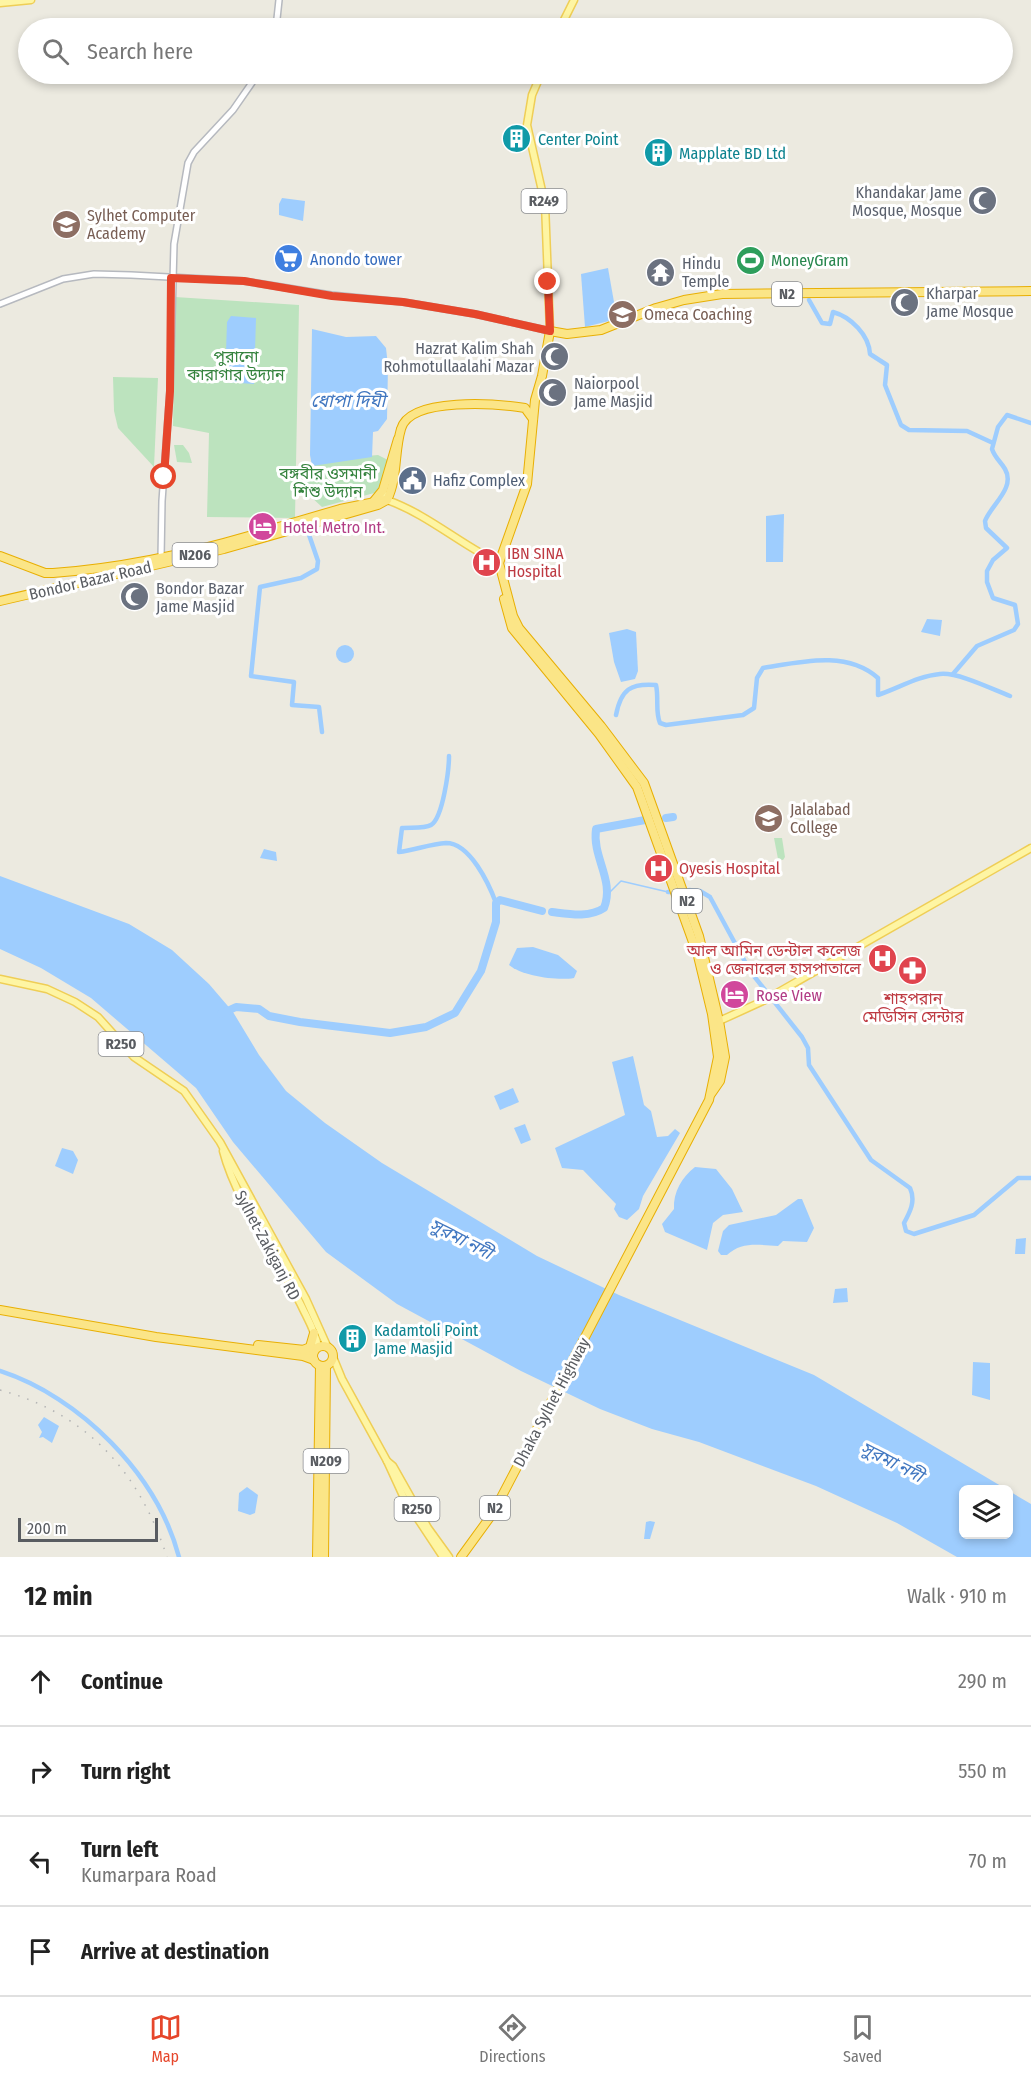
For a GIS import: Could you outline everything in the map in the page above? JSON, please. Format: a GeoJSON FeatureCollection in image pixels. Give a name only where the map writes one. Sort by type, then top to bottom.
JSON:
{"type":"FeatureCollection","features":[{"type":"Feature","properties":{"kind":"highway","name":"N2"},"geometry":{"type":"LineString","coordinates":[[716,1022],[699,936],[644,783],[602,726],[519,628],[501,574],[499,563],[527,484],[535,400],[550,331],[567,334],[601,330],[656,308],[684,300],[722,294],[1031,291]]}},
{"type":"Feature","properties":{"kind":"highway"},"geometry":{"type":"LineString","coordinates":[[388,494],[401,426],[408,417],[428,409],[489,405],[525,408],[535,400]]}},
{"type":"Feature","properties":{"kind":"highway"},"geometry":{"type":"LineString","coordinates":[[525,408],[533,419]]}},
{"type":"Feature","properties":{"kind":"highway","name":"N206"},"geometry":{"type":"LineString","coordinates":[[0,556],[45,573],[103,569],[161,558],[374,501],[388,494]]}},
{"type":"Feature","properties":{"kind":"highway","name":"Bondor Bazar Road"},"geometry":{"type":"LineString","coordinates":[[0,601],[224,549],[378,505],[388,494]]}},
{"type":"Feature","properties":{"kind":"highway","name":"Dhaka Sylhet Highway"},"geometry":{"type":"LineString","coordinates":[[462,1557],[493,1513],[711,1094],[718,1057],[716,1022]]}},
{"type":"Feature","properties":{"kind":"highway"},"geometry":{"type":"LineString","coordinates":[[0,1310],[146,1333],[303,1356],[320,1364],[333,1357],[328,1348],[301,1350],[156,1332],[146,1333]]}},
{"type":"Feature","properties":{"kind":"highway"},"geometry":{"type":"LineString","coordinates":[[301,1350],[310,1347],[314,1333]]}},
{"type":"Feature","properties":{"kind":"highway","name":"N209"},"geometry":{"type":"LineString","coordinates":[[316,1349],[327,1381],[324,1557]]}},
{"type":"Feature","properties":{"kind":"highway","name":"N209"},"geometry":{"type":"LineString","coordinates":[[317,1557],[320,1364]]}},
{"type":"Feature","properties":{"kind":"main road"},"geometry":{"type":"LineString","coordinates":[[0,3],[31,0]]}},
{"type":"Feature","properties":{"kind":"main road"},"geometry":{"type":"LineString","coordinates":[[277,18],[279,0]]}},
{"type":"Feature","properties":{"kind":"main road"},"geometry":{"type":"LineString","coordinates":[[565,18],[573,0]]}},
{"type":"Feature","properties":{"kind":"main road"},"geometry":{"type":"LineString","coordinates":[[161,558],[162,501],[170,391],[171,278],[174,244],[188,163],[194,152],[244,96],[252,84]]}},
{"type":"Feature","properties":{"kind":"main road","name":"R249"},"geometry":{"type":"LineString","coordinates":[[537,84],[532,95],[527,125],[545,204],[550,331]]}},
{"type":"Feature","properties":{"kind":"main road"},"geometry":{"type":"LineString","coordinates":[[0,304],[63,279],[81,276],[131,275],[244,281],[332,296],[403,302],[475,314],[550,331]]}},
{"type":"Feature","properties":{"kind":"main road"},"geometry":{"type":"LineString","coordinates":[[388,494],[397,504]]}},
{"type":"Feature","properties":{"kind":"main road"},"geometry":{"type":"LineString","coordinates":[[388,494],[397,504],[424,517],[462,544],[499,563]]}},
{"type":"Feature","properties":{"kind":"main road"},"geometry":{"type":"LineString","coordinates":[[716,1022],[763,1001],[1031,848]]}},
{"type":"Feature","properties":{"kind":"main road","name":"R250"},"geometry":{"type":"LineString","coordinates":[[0,980],[47,989],[75,1002],[98,1017],[127,1050],[184,1091],[220,1142],[306,1299],[328,1348]]}},
{"type":"Feature","properties":{"kind":"main road","name":"Sylhet-Zakiganj RD"},"geometry":{"type":"LineString","coordinates":[[220,1142],[231,1175],[314,1333],[316,1349]]}},
{"type":"Feature","properties":{"kind":"main road","name":"R250"},"geometry":{"type":"LineString","coordinates":[[333,1357],[342,1379],[387,1461],[404,1498],[443,1557]]}},
{"type":"Feature","properties":{"kind":"main road","name":"R250"},"geometry":{"type":"LineString","coordinates":[[320,1364],[342,1379]]}},
{"type":"Feature","properties":{"kind":"main road"},"geometry":{"type":"LineString","coordinates":[[327,1381],[331,1375],[342,1379]]}},
{"type":"Feature","properties":{"kind":"main road","name":"R250"},"geometry":{"type":"LineString","coordinates":[[387,1461],[393,1466],[428,1528],[449,1557]]}},
{"type":"Feature","properties":{"kind":"green space","name":"পুরানো কারাগার উদ্যান"},"geometry":{"type":"Polygon","coordinates":[[[175,297],[299,305],[295,518],[207,517],[209,433],[173,426],[175,297]]]}},
{"type":"Feature","properties":{"kind":"green space"},"geometry":{"type":"Polygon","coordinates":[[[113,377],[158,378],[154,467],[118,428],[114,411],[113,377]]]}},
{"type":"Feature","properties":{"kind":"green space"},"geometry":{"type":"Polygon","coordinates":[[[174,445],[183,445],[192,463],[177,462],[174,445]]]}},
{"type":"Feature","properties":{"kind":"green space","name":"বঙ্গবীর ওসমানী শিশু উদ্যান"},"geometry":{"type":"Polygon","coordinates":[[[378,455],[388,460],[378,492],[322,507],[310,496],[303,496],[306,466],[323,460],[378,455]]]}},
{"type":"Feature","properties":{"kind":"green space"},"geometry":{"type":"Polygon","coordinates":[[[774,838],[782,838],[785,857],[783,860],[778,859],[774,838]]]}},
{"type":"Feature","properties":{"kind":"water"},"geometry":{"type":"Polygon","coordinates":[[[282,198],[305,201],[303,221],[279,215],[279,204],[282,198]]]}},
{"type":"Feature","properties":{"kind":"water"},"geometry":{"type":"Polygon","coordinates":[[[608,268],[617,319],[585,327],[581,274],[608,268]]]}},
{"type":"Feature","properties":{"kind":"water"},"geometry":{"type":"Polygon","coordinates":[[[231,316],[256,318],[254,384],[225,382],[227,322],[231,316]]]}},
{"type":"Feature","properties":{"kind":"water","name":"ধোপা দিঘী"},"geometry":{"type":"Polygon","coordinates":[[[312,329],[346,337],[376,336],[386,348],[387,419],[378,431],[373,432],[372,457],[312,466],[310,455],[312,329]]]}},
{"type":"Feature","properties":{"kind":"water"},"geometry":{"type":"Polygon","coordinates":[[[784,514],[783,562],[766,562],[766,516],[784,514]]]}},
{"type":"Feature","properties":{"kind":"water"},"geometry":{"type":"Polygon","coordinates":[[[927,619],[942,620],[940,636],[921,632],[927,619]]]}},
{"type":"Feature","properties":{"kind":"water"},"geometry":{"type":"Polygon","coordinates":[[[627,629],[636,632],[638,671],[635,679],[621,682],[614,662],[609,633],[627,629]]]}},
{"type":"Feature","properties":{"kind":"water"},"geometry":{"type":"Polygon","coordinates":[[[345,645],[351,648],[354,654],[351,660],[345,663],[339,660],[336,654],[339,648],[345,645]]]}},
{"type":"Feature","properties":{"kind":"water"},"geometry":{"type":"Polygon","coordinates":[[[264,849],[276,852],[277,861],[260,858],[264,849]]]}},
{"type":"Feature","properties":{"kind":"water","name":"সুরমা নদী"},"geometry":{"type":"Polygon","coordinates":[[[0,876],[129,924],[172,950],[209,984],[233,1012],[259,1055],[286,1091],[325,1123],[382,1163],[537,1256],[619,1295],[814,1375],[999,1485],[959,1485],[959,1539],[1013,1539],[1013,1493],[1031,1504],[1031,1557],[957,1557],[897,1523],[816,1486],[699,1442],[652,1429],[600,1409],[521,1371],[397,1304],[326,1252],[233,1142],[196,1088],[91,998],[41,968],[0,949],[0,876]]]}},
{"type":"Feature","properties":{"kind":"water"},"geometry":{"type":"Polygon","coordinates":[[[533,947],[558,955],[577,971],[574,978],[540,977],[522,972],[509,965],[517,948],[533,947]]]}},
{"type":"Feature","properties":{"kind":"water"},"geometry":{"type":"Polygon","coordinates":[[[633,1056],[644,1105],[651,1111],[657,1137],[668,1136],[675,1129],[680,1133],[643,1196],[639,1209],[627,1220],[619,1217],[614,1209],[616,1204],[583,1170],[562,1168],[555,1148],[625,1115],[612,1062],[633,1056]]]}},
{"type":"Feature","properties":{"kind":"water"},"geometry":{"type":"Polygon","coordinates":[[[513,1088],[519,1102],[500,1110],[494,1096],[513,1088]]]}},
{"type":"Feature","properties":{"kind":"water"},"geometry":{"type":"Polygon","coordinates":[[[525,1124],[531,1140],[521,1144],[514,1128],[525,1124]]]}},
{"type":"Feature","properties":{"kind":"water"},"geometry":{"type":"Polygon","coordinates":[[[62,1148],[73,1151],[78,1160],[73,1174],[55,1166],[62,1148]]]}},
{"type":"Feature","properties":{"kind":"water"},"geometry":{"type":"Polygon","coordinates":[[[695,1167],[716,1169],[732,1189],[743,1212],[723,1215],[713,1223],[707,1250],[665,1232],[662,1224],[674,1209],[679,1185],[695,1167]]]}},
{"type":"Feature","properties":{"kind":"water"},"geometry":{"type":"Polygon","coordinates":[[[798,1199],[802,1199],[814,1228],[807,1242],[783,1241],[778,1246],[745,1246],[727,1255],[721,1255],[718,1251],[723,1231],[729,1225],[776,1215],[798,1199]]]}},
{"type":"Feature","properties":{"kind":"water"},"geometry":{"type":"Polygon","coordinates":[[[1026,1238],[1025,1254],[1015,1254],[1016,1239],[1026,1238]]]}},
{"type":"Feature","properties":{"kind":"water"},"geometry":{"type":"Polygon","coordinates":[[[847,1288],[848,1302],[833,1303],[835,1289],[847,1288]]]}},
{"type":"Feature","properties":{"kind":"water"},"geometry":{"type":"Polygon","coordinates":[[[973,1362],[990,1363],[990,1400],[972,1395],[973,1362]]]}},
{"type":"Feature","properties":{"kind":"water"},"geometry":{"type":"Polygon","coordinates":[[[44,1417],[59,1426],[52,1443],[43,1437],[39,1438],[42,1432],[38,1425],[44,1417]]]}},
{"type":"Feature","properties":{"kind":"water"},"geometry":{"type":"Polygon","coordinates":[[[247,1487],[258,1495],[255,1513],[250,1515],[238,1511],[239,1493],[247,1487]]]}},
{"type":"Feature","properties":{"kind":"water"},"geometry":{"type":"Polygon","coordinates":[[[646,1522],[655,1522],[650,1539],[644,1539],[646,1522]]]}},
{"type":"Feature","properties":{"kind":"waterway"},"geometry":{"type":"LineString","coordinates":[[809,300],[822,323],[830,324],[833,312],[852,322],[863,334],[870,354],[887,365],[885,385],[901,425],[909,430],[967,431],[993,443]]}},
{"type":"Feature","properties":{"kind":"waterway"},"geometry":{"type":"LineString","coordinates":[[953,674],[977,646],[1014,630],[1018,624],[1015,605],[993,598],[987,582],[987,571],[993,560],[1007,548],[986,528],[985,521],[1005,490],[1008,476],[992,449],[998,427],[1007,415],[1031,423]]}},
{"type":"Feature","properties":{"kind":"waterway"},"geometry":{"type":"LineString","coordinates":[[307,529],[318,561],[317,569],[301,578],[260,587],[251,676],[294,682],[292,705],[319,707],[322,732]]}},
{"type":"Feature","properties":{"kind":"waterway"},"geometry":{"type":"LineString","coordinates":[[616,715],[624,694],[640,685],[656,685],[659,719],[660,723],[666,725],[743,715],[754,708],[757,678],[763,668],[823,660],[838,661],[865,669],[878,678],[878,695],[932,675],[947,674],[965,678],[1010,696]]}},
{"type":"Feature","properties":{"kind":"waterway"},"geometry":{"type":"LineString","coordinates":[[449,756],[444,793],[435,821],[425,827],[402,828],[399,852],[446,843],[455,845],[471,857],[489,886],[496,903]]}},
{"type":"Feature","properties":{"kind":"waterway"},"geometry":{"type":"LineString","coordinates":[[666,818],[673,817]]}},
{"type":"Feature","properties":{"kind":"waterway"},"geometry":{"type":"LineString","coordinates":[[552,912],[585,914],[604,908],[607,888],[597,850],[596,829],[645,820]]}},
{"type":"Feature","properties":{"kind":"waterway"},"geometry":{"type":"LineString","coordinates":[[608,894],[621,881],[668,892]]}},
{"type":"Feature","properties":{"kind":"waterway"},"geometry":{"type":"LineString","coordinates":[[689,890],[700,891],[710,897],[750,971],[802,1037],[808,1048],[809,1065],[871,1160],[910,1188],[912,1202],[904,1223],[906,1231],[914,1234],[974,1215],[1018,1178],[1031,1178]]}},
{"type":"Feature","properties":{"kind":"waterway"},"geometry":{"type":"LineString","coordinates":[[221,1014],[236,1007],[259,1009],[269,1016],[300,1022],[390,1033],[426,1027],[455,1013],[481,971],[496,922],[496,903],[500,900],[542,911]]}},
{"type":"Feature","properties":{"kind":"waterway"},"geometry":{"type":"LineString","coordinates":[[0,1371],[30,1383],[59,1399],[86,1419],[111,1443],[134,1469],[153,1497],[168,1526],[179,1557]]}},
{"type":"Feature","properties":{"kind":"railway"},"geometry":{"type":"LineString","coordinates":[[0,1390],[59,1414],[84,1431],[106,1451],[125,1473],[141,1498],[167,1557]]}},
{"type":"Feature","properties":{"kind":"place","name":"Center Point"},"geometry":{"type":"Point","coordinates":[517,139]}},
{"type":"Feature","properties":{"kind":"place","name":"Mapplate BD Ltd"},"geometry":{"type":"Point","coordinates":[658,153]}},
{"type":"Feature","properties":{"kind":"place","name":"Khandakar Jame Mosque, Mosque"},"geometry":{"type":"Point","coordinates":[983,201]}},
{"type":"Feature","properties":{"kind":"place","name":"Sylhet Computer Academy"},"geometry":{"type":"Point","coordinates":[66,224]}},
{"type":"Feature","properties":{"kind":"place","name":"Anondo tower"},"geometry":{"type":"Point","coordinates":[289,259]}},
{"type":"Feature","properties":{"kind":"place","name":"MoneyGram"},"geometry":{"type":"Point","coordinates":[750,260]}},
{"type":"Feature","properties":{"kind":"place","name":"Hindu Temple"},"geometry":{"type":"Point","coordinates":[661,272]}},
{"type":"Feature","properties":{"kind":"place","name":"Kharpar Jame Mosque"},"geometry":{"type":"Point","coordinates":[905,302]}},
{"type":"Feature","properties":{"kind":"place","name":"Omeca Coaching"},"geometry":{"type":"Point","coordinates":[623,314]}},
{"type":"Feature","properties":{"kind":"place","name":"Hazrat Kalim Shah Rohmotullaalahi Mazar"},"geometry":{"type":"Point","coordinates":[555,357]}},
{"type":"Feature","properties":{"kind":"place","name":"Naiorpool Jame Masjid"},"geometry":{"type":"Point","coordinates":[553,392]}},
{"type":"Feature","properties":{"kind":"place","name":"Hafiz Complex"},"geometry":{"type":"Point","coordinates":[412,480]}},
{"type":"Feature","properties":{"kind":"place","name":"Hotel Metro Int."},"geometry":{"type":"Point","coordinates":[262,527]}},
{"type":"Feature","properties":{"kind":"place","name":"IBN SINA Hospital"},"geometry":{"type":"Point","coordinates":[486,562]}},
{"type":"Feature","properties":{"kind":"place","name":"Bondor Bazar Jame Masjid"},"geometry":{"type":"Point","coordinates":[135,597]}},
{"type":"Feature","properties":{"kind":"place","name":"Jalalabad College"},"geometry":{"type":"Point","coordinates":[769,818]}},
{"type":"Feature","properties":{"kind":"place","name":"Oyesis Hospital"},"geometry":{"type":"Point","coordinates":[658,868]}},
{"type":"Feature","properties":{"kind":"place","name":"আল আমিন ডেন্টাল কলেজ ও জেনারেল হাসপাতালে"},"geometry":{"type":"Point","coordinates":[882,959]}},
{"type":"Feature","properties":{"kind":"place","name":"শাহপরান মেডিসিন সেন্টার"},"geometry":{"type":"Point","coordinates":[913,970]}},
{"type":"Feature","properties":{"kind":"place","name":"Rose View"},"geometry":{"type":"Point","coordinates":[735,995]}},
{"type":"Feature","properties":{"kind":"place","name":"Kadamtoli Point Jame Masjid"},"geometry":{"type":"Point","coordinates":[353,1339]}},
{"type":"Feature","properties":{"kind":"route"},"geometry":{"type":"LineString","coordinates":[[164,477],[170,391],[171,278],[244,281],[332,296],[403,302],[475,314],[550,331],[547,305],[548,282]]}}]}
